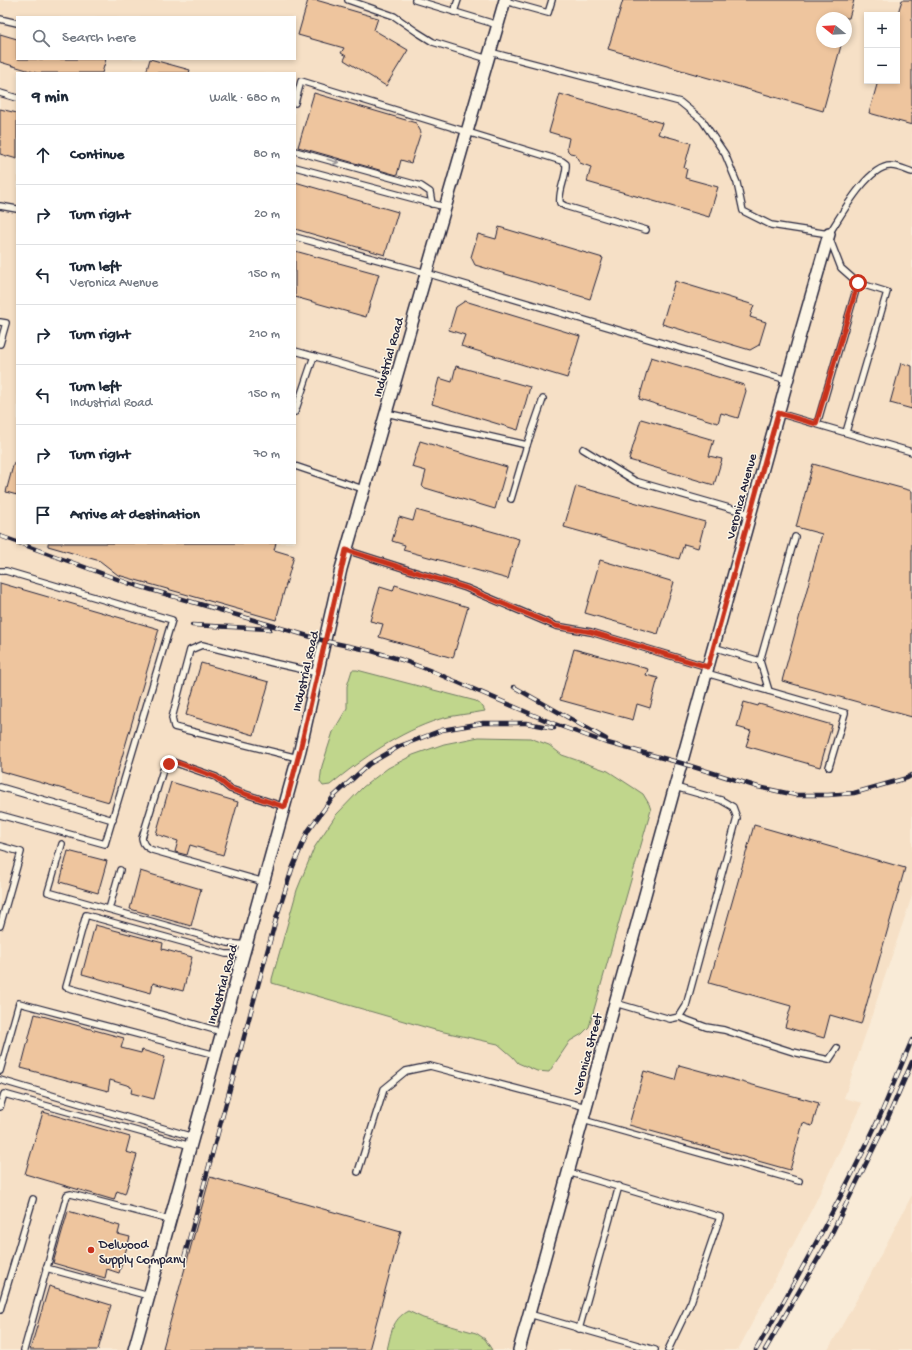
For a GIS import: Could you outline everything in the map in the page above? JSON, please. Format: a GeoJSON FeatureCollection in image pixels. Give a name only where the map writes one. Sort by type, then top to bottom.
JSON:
{"type":"FeatureCollection","features":[{"type":"Feature","properties":{"kind":"street","name":"Industrial Road"},"geometry":{"type":"LineString","coordinates":[[134,1350],[298,758],[346,550],[505,0]]}},
{"type":"Feature","properties":{"kind":"street","name":"Veronica Avenue"},"geometry":{"type":"LineString","coordinates":[[680,766],[829,234]]}},
{"type":"Feature","properties":{"kind":"street","name":"Veronica Street"},"geometry":{"type":"LineString","coordinates":[[519,1350],[680,766]]}},
{"type":"Feature","properties":{"kind":"lane"},"geometry":{"type":"LineString","coordinates":[[348,0],[394,16],[433,42],[680,102],[702,120],[725,154],[737,183],[743,211],[771,225],[829,234]]}},
{"type":"Feature","properties":{"kind":"lane"},"geometry":{"type":"LineString","coordinates":[[415,0],[498,25]]}},
{"type":"Feature","properties":{"kind":"lane"},"geometry":{"type":"LineString","coordinates":[[454,12],[458,0]]}},
{"type":"Feature","properties":{"kind":"lane"},"geometry":{"type":"LineString","coordinates":[[505,0],[548,13],[552,0]]}},
{"type":"Feature","properties":{"kind":"lane"},"geometry":{"type":"LineString","coordinates":[[0,19],[16,23]]}},
{"type":"Feature","properties":{"kind":"lane"},"geometry":{"type":"LineString","coordinates":[[296,99],[301,81],[562,161],[566,164],[566,170],[560,193],[560,202],[565,206],[646,230]]}},
{"type":"Feature","properties":{"kind":"lane"},"geometry":{"type":"LineString","coordinates":[[0,93],[16,98]]}},
{"type":"Feature","properties":{"kind":"lane"},"geometry":{"type":"LineString","coordinates":[[296,150],[421,186],[430,192],[432,204]]}},
{"type":"Feature","properties":{"kind":"lane"},"geometry":{"type":"LineString","coordinates":[[829,234],[859,188],[873,173],[890,166],[912,172]]}},
{"type":"Feature","properties":{"kind":"lane"},"geometry":{"type":"LineString","coordinates":[[296,167],[445,207]]}},
{"type":"Feature","properties":{"kind":"lane"},"geometry":{"type":"LineString","coordinates":[[0,206],[16,209]]}},
{"type":"Feature","properties":{"kind":"lane"},"geometry":{"type":"LineString","coordinates":[[829,234],[841,268],[858,283],[887,292],[846,432]]}},
{"type":"Feature","properties":{"kind":"lane"},"geometry":{"type":"LineString","coordinates":[[296,237],[426,273],[787,380]]}},
{"type":"Feature","properties":{"kind":"lane"},"geometry":{"type":"LineString","coordinates":[[816,424],[858,283]]}},
{"type":"Feature","properties":{"kind":"lane"},"geometry":{"type":"LineString","coordinates":[[0,322],[6,323],[0,344]]}},
{"type":"Feature","properties":{"kind":"lane"},"geometry":{"type":"LineString","coordinates":[[296,351],[395,379]]}},
{"type":"Feature","properties":{"kind":"lane"},"geometry":{"type":"LineString","coordinates":[[296,409],[314,356]]}},
{"type":"Feature","properties":{"kind":"lane"},"geometry":{"type":"LineString","coordinates":[[511,499],[543,399]]}},
{"type":"Feature","properties":{"kind":"lane"},"geometry":{"type":"LineString","coordinates":[[385,413],[527,446]]}},
{"type":"Feature","properties":{"kind":"lane"},"geometry":{"type":"LineString","coordinates":[[778,413],[912,452]]}},
{"type":"Feature","properties":{"kind":"lane"},"geometry":{"type":"LineString","coordinates":[[583,449],[635,481],[750,514]]}},
{"type":"Feature","properties":{"kind":"lane"},"geometry":{"type":"LineString","coordinates":[[296,466],[363,489]]}},
{"type":"Feature","properties":{"kind":"lane"},"geometry":{"type":"LineString","coordinates":[[769,691],[760,661],[794,537]]}},
{"type":"Feature","properties":{"kind":"lane"},"geometry":{"type":"LineString","coordinates":[[346,550],[466,588],[556,626],[591,632],[769,691],[845,713],[830,767]]}},
{"type":"Feature","properties":{"kind":"lane"},"geometry":{"type":"LineString","coordinates":[[0,571],[6,571],[172,620],[106,844],[0,815]]}},
{"type":"Feature","properties":{"kind":"lane"},"geometry":{"type":"LineString","coordinates":[[298,758],[174,727],[172,718],[190,650],[202,645],[318,673]]}},
{"type":"Feature","properties":{"kind":"lane"},"geometry":{"type":"LineString","coordinates":[[713,647],[760,661]]}},
{"type":"Feature","properties":{"kind":"lane"},"geometry":{"type":"LineString","coordinates":[[264,882],[152,850],[146,847],[142,838],[163,770],[173,762],[216,777],[230,789],[285,807]]}},
{"type":"Feature","properties":{"kind":"lane"},"geometry":{"type":"LineString","coordinates":[[0,787],[113,820]]}},
{"type":"Feature","properties":{"kind":"lane"},"geometry":{"type":"LineString","coordinates":[[675,787],[722,800],[733,807],[737,818],[686,1006],[679,1017]]}},
{"type":"Feature","properties":{"kind":"lane"},"geometry":{"type":"LineString","coordinates":[[62,844],[48,892],[228,943],[245,950]]}},
{"type":"Feature","properties":{"kind":"lane"},"geometry":{"type":"LineString","coordinates":[[0,846],[21,852],[0,926]]}},
{"type":"Feature","properties":{"kind":"lane"},"geometry":{"type":"LineString","coordinates":[[109,909],[120,870]]}},
{"type":"Feature","properties":{"kind":"lane"},"geometry":{"type":"LineString","coordinates":[[222,1032],[66,987],[86,915],[226,954],[245,950]]}},
{"type":"Feature","properties":{"kind":"lane"},"geometry":{"type":"LineString","coordinates":[[0,1071],[19,1003],[216,1055]]}},
{"type":"Feature","properties":{"kind":"lane"},"geometry":{"type":"LineString","coordinates":[[615,1003],[670,1019],[679,1017],[706,1027],[724,1030],[793,1052],[829,1060],[837,1048]]}},
{"type":"Feature","properties":{"kind":"lane"},"geometry":{"type":"LineString","coordinates":[[358,1172],[384,1089],[406,1071],[430,1066],[586,1107]]}},
{"type":"Feature","properties":{"kind":"lane"},"geometry":{"type":"LineString","coordinates":[[0,1080],[192,1142]]}},
{"type":"Feature","properties":{"kind":"lane"},"geometry":{"type":"LineString","coordinates":[[0,1107],[4,1094],[192,1142]]}},
{"type":"Feature","properties":{"kind":"lane"},"geometry":{"type":"LineString","coordinates":[[583,1120],[799,1181]]}},
{"type":"Feature","properties":{"kind":"lane"},"geometry":{"type":"LineString","coordinates":[[568,1172],[720,1217],[691,1302],[668,1350]]}},
{"type":"Feature","properties":{"kind":"lane"},"geometry":{"type":"LineString","coordinates":[[579,1329],[619,1186]]}},
{"type":"Feature","properties":{"kind":"lane"},"geometry":{"type":"LineString","coordinates":[[24,1350],[67,1195],[71,1194],[170,1220]]}},
{"type":"Feature","properties":{"kind":"lane"},"geometry":{"type":"LineString","coordinates":[[0,1310],[33,1199]]}},
{"type":"Feature","properties":{"kind":"lane"},"geometry":{"type":"LineString","coordinates":[[46,1268],[149,1296]]}},
{"type":"Feature","properties":{"kind":"lane"},"geometry":{"type":"LineString","coordinates":[[529,1314],[654,1350]]}},
{"type":"Feature","properties":{"kind":"shaded area"},"geometry":{"type":"Polygon","coordinates":[[[0,0],[912,0],[912,896],[844,1098],[862,1103],[815,1203],[738,1350],[0,1350],[0,0]]]}},
{"type":"Feature","properties":{"kind":"shaded area"},"geometry":{"type":"Polygon","coordinates":[[[912,1195],[912,1350],[828,1350],[866,1283],[912,1195]]]}},
{"type":"Feature","properties":{"kind":"green space"},"geometry":{"type":"Polygon","coordinates":[[[352,670],[357,670],[476,701],[485,711],[451,716],[425,724],[396,738],[355,765],[330,785],[323,786],[320,782],[322,766],[333,732],[347,708],[347,686],[352,670]]]}},
{"type":"Feature","properties":{"kind":"green space"},"geometry":{"type":"Polygon","coordinates":[[[479,737],[530,738],[549,745],[562,755],[608,771],[643,794],[651,810],[589,1027],[582,1034],[570,1041],[549,1072],[537,1071],[518,1063],[498,1044],[435,1030],[272,983],[297,890],[314,848],[336,815],[363,787],[388,768],[413,755],[444,744],[479,737]]]}},
{"type":"Feature","properties":{"kind":"green space"},"geometry":{"type":"Polygon","coordinates":[[[408,1311],[423,1318],[476,1333],[485,1339],[492,1350],[387,1350],[395,1323],[408,1311]]]}},
{"type":"Feature","properties":{"kind":"building"},"geometry":{"type":"Polygon","coordinates":[[[308,0],[316,0],[378,18],[374,30],[408,50],[386,86],[344,60],[346,56],[341,53],[344,48],[298,35],[308,0]]]}},
{"type":"Feature","properties":{"kind":"building"},"geometry":{"type":"Polygon","coordinates":[[[623,0],[854,0],[851,12],[816,12],[816,48],[840,48],[823,111],[608,49],[623,0]]]}},
{"type":"Feature","properties":{"kind":"building"},"geometry":{"type":"Polygon","coordinates":[[[902,0],[912,0],[912,125],[869,113],[877,84],[900,84],[900,12],[898,12],[902,0]]]}},
{"type":"Feature","properties":{"kind":"building"},"geometry":{"type":"Polygon","coordinates":[[[0,34],[16,39],[16,60],[106,60],[102,72],[34,72],[0,62],[0,34]]]}},
{"type":"Feature","properties":{"kind":"building"},"geometry":{"type":"Polygon","coordinates":[[[150,60],[190,70],[189,72],[146,72],[150,60]]]}},
{"type":"Feature","properties":{"kind":"building"},"geometry":{"type":"Polygon","coordinates":[[[314,93],[416,123],[421,132],[411,163],[401,160],[397,175],[298,147],[314,93]]]}},
{"type":"Feature","properties":{"kind":"building"},"geometry":{"type":"Polygon","coordinates":[[[560,94],[662,123],[658,134],[691,143],[684,168],[687,169],[685,178],[718,187],[709,217],[587,182],[591,167],[580,163],[575,154],[568,151],[567,148],[569,138],[549,132],[560,94]]]}},
{"type":"Feature","properties":{"kind":"building"},"geometry":{"type":"Polygon","coordinates":[[[0,109],[16,113],[16,159],[0,154],[0,109]]]}},
{"type":"Feature","properties":{"kind":"building"},"geometry":{"type":"Polygon","coordinates":[[[296,182],[398,212],[385,255],[296,229],[296,182]]]}},
{"type":"Feature","properties":{"kind":"building"},"geometry":{"type":"Polygon","coordinates":[[[499,227],[603,258],[590,299],[475,265],[471,257],[478,234],[496,239],[499,227]]]}},
{"type":"Feature","properties":{"kind":"building"},"geometry":{"type":"Polygon","coordinates":[[[296,251],[379,274],[366,317],[296,297],[296,251]]]}},
{"type":"Feature","properties":{"kind":"building"},"geometry":{"type":"Polygon","coordinates":[[[675,281],[754,305],[750,317],[766,322],[759,345],[750,350],[662,324],[675,281]]]}},
{"type":"Feature","properties":{"kind":"building"},"geometry":{"type":"Polygon","coordinates":[[[465,301],[580,336],[567,378],[461,346],[465,335],[449,330],[456,307],[465,301]]]}},
{"type":"Feature","properties":{"kind":"building"},"geometry":{"type":"Polygon","coordinates":[[[651,357],[744,385],[746,391],[738,418],[721,413],[718,423],[639,399],[651,357]]]}},
{"type":"Feature","properties":{"kind":"building"},"geometry":{"type":"Polygon","coordinates":[[[901,363],[912,366],[912,409],[890,403],[901,363]]]}},
{"type":"Feature","properties":{"kind":"building"},"geometry":{"type":"Polygon","coordinates":[[[456,366],[530,387],[518,430],[432,404],[439,378],[452,382],[456,366]]]}},
{"type":"Feature","properties":{"kind":"building"},"geometry":{"type":"Polygon","coordinates":[[[641,419],[714,440],[709,456],[722,459],[714,485],[629,460],[641,419]]]}},
{"type":"Feature","properties":{"kind":"building"},"geometry":{"type":"Polygon","coordinates":[[[420,441],[507,467],[495,509],[422,487],[426,471],[412,467],[420,441]]]}},
{"type":"Feature","properties":{"kind":"building"},"geometry":{"type":"Polygon","coordinates":[[[14,462],[16,462],[16,495],[6,492],[14,462]]]}},
{"type":"Feature","properties":{"kind":"building"},"geometry":{"type":"Polygon","coordinates":[[[813,464],[912,491],[912,717],[782,681],[822,534],[796,527],[813,464]]]}},
{"type":"Feature","properties":{"kind":"building"},"geometry":{"type":"Polygon","coordinates":[[[576,486],[705,522],[698,548],[684,544],[679,559],[564,527],[576,486]]]}},
{"type":"Feature","properties":{"kind":"building"},"geometry":{"type":"Polygon","coordinates":[[[416,510],[519,539],[508,579],[403,550],[405,545],[392,541],[399,517],[413,521],[416,510]]]}},
{"type":"Feature","properties":{"kind":"building"},"geometry":{"type":"Polygon","coordinates":[[[48,544],[276,544],[274,550],[294,556],[276,620],[118,575],[100,561],[48,546],[48,544]]]}},
{"type":"Feature","properties":{"kind":"building"},"geometry":{"type":"Polygon","coordinates":[[[600,560],[674,582],[658,634],[585,613],[600,560]]]}},
{"type":"Feature","properties":{"kind":"building"},"geometry":{"type":"Polygon","coordinates":[[[0,583],[159,629],[109,802],[0,771],[0,583]]]}},
{"type":"Feature","properties":{"kind":"building"},"geometry":{"type":"Polygon","coordinates":[[[395,585],[468,607],[453,658],[379,637],[383,624],[370,621],[380,587],[393,591],[395,585]]]}},
{"type":"Feature","properties":{"kind":"building"},"geometry":{"type":"Polygon","coordinates":[[[574,649],[648,669],[646,675],[658,678],[650,708],[637,704],[633,720],[560,700],[574,649]]]}},
{"type":"Feature","properties":{"kind":"building"},"geometry":{"type":"Polygon","coordinates":[[[201,663],[269,682],[254,735],[186,715],[201,663]]]}},
{"type":"Feature","properties":{"kind":"building"},"geometry":{"type":"Polygon","coordinates":[[[744,702],[758,706],[759,704],[832,725],[820,767],[746,746],[751,731],[737,727],[744,702]]]}},
{"type":"Feature","properties":{"kind":"building"},"geometry":{"type":"Polygon","coordinates":[[[171,782],[238,802],[223,855],[190,845],[187,855],[175,852],[178,841],[156,834],[171,782]]]}},
{"type":"Feature","properties":{"kind":"building"},"geometry":{"type":"Polygon","coordinates":[[[754,825],[905,868],[861,1024],[830,1015],[824,1038],[785,1027],[791,1006],[709,983],[754,825]]]}},
{"type":"Feature","properties":{"kind":"building"},"geometry":{"type":"Polygon","coordinates":[[[68,851],[107,861],[98,893],[60,882],[68,851]]]}},
{"type":"Feature","properties":{"kind":"building"},"geometry":{"type":"Polygon","coordinates":[[[140,871],[201,889],[191,926],[130,909],[140,871]]]}},
{"type":"Feature","properties":{"kind":"building"},"geometry":{"type":"Polygon","coordinates":[[[95,925],[163,943],[162,949],[192,957],[183,991],[153,983],[151,993],[82,974],[95,925]]]}},
{"type":"Feature","properties":{"kind":"building"},"geometry":{"type":"Polygon","coordinates":[[[35,1014],[124,1038],[121,1048],[141,1053],[142,1050],[165,1057],[154,1099],[131,1093],[132,1088],[130,1086],[110,1080],[108,1091],[21,1068],[35,1014]]]}},
{"type":"Feature","properties":{"kind":"building"},"geometry":{"type":"Polygon","coordinates":[[[679,1065],[819,1103],[812,1126],[803,1123],[790,1170],[629,1125],[644,1071],[675,1080],[679,1065]]]}},
{"type":"Feature","properties":{"kind":"building"},"geometry":{"type":"Polygon","coordinates":[[[43,1112],[130,1137],[126,1152],[137,1155],[125,1194],[117,1191],[114,1200],[25,1174],[43,1112]]]}},
{"type":"Feature","properties":{"kind":"building"},"geometry":{"type":"Polygon","coordinates":[[[210,1177],[401,1231],[369,1350],[169,1350],[163,1348],[210,1177]]]}},
{"type":"Feature","properties":{"kind":"building","name":"Delwood Supply Company"},"geometry":{"type":"Polygon","coordinates":[[[68,1211],[120,1226],[118,1234],[130,1237],[119,1273],[107,1269],[105,1278],[53,1263],[68,1211]]]}},
{"type":"Feature","properties":{"kind":"building"},"geometry":{"type":"Polygon","coordinates":[[[49,1286],[111,1305],[98,1350],[30,1350],[49,1286]]]}},
{"type":"Feature","properties":{"kind":"railway"},"geometry":{"type":"LineString","coordinates":[[0,536],[16,542]]}},
{"type":"Feature","properties":{"kind":"railway"},"geometry":{"type":"LineString","coordinates":[[22,544],[128,583],[325,641],[372,651],[402,660],[429,670],[552,723],[604,742],[681,763],[758,787],[796,795],[854,793],[907,778],[912,775]]}},
{"type":"Feature","properties":{"kind":"railway"},"geometry":{"type":"LineString","coordinates":[[192,625],[270,629]]}},
{"type":"Feature","properties":{"kind":"railway"},"geometry":{"type":"LineString","coordinates":[[514,687],[606,739]]}},
{"type":"Feature","properties":{"kind":"railway"},"geometry":{"type":"LineString","coordinates":[[184,1258],[276,919],[292,869],[308,831],[333,797],[369,764],[400,746],[442,730],[483,723],[526,723],[554,728]]}},
{"type":"Feature","properties":{"kind":"railway"},"geometry":{"type":"LineString","coordinates":[[756,1350],[836,1205],[880,1116],[912,1040]]}},
{"type":"Feature","properties":{"kind":"railway"},"geometry":{"type":"LineString","coordinates":[[765,1350],[826,1245],[883,1129],[912,1062]]}},
{"type":"Feature","properties":{"kind":"place","name":"Delwood Supply Company"},"geometry":{"type":"Point","coordinates":[91,1250]}},
{"type":"Feature","properties":{"kind":"route"},"geometry":{"type":"LineString","coordinates":[[169,764],[173,762],[178,763],[216,777],[230,789],[285,807],[300,750],[346,550],[466,588],[556,626],[591,632],[708,667],[778,413],[816,424],[858,283]]}}]}
